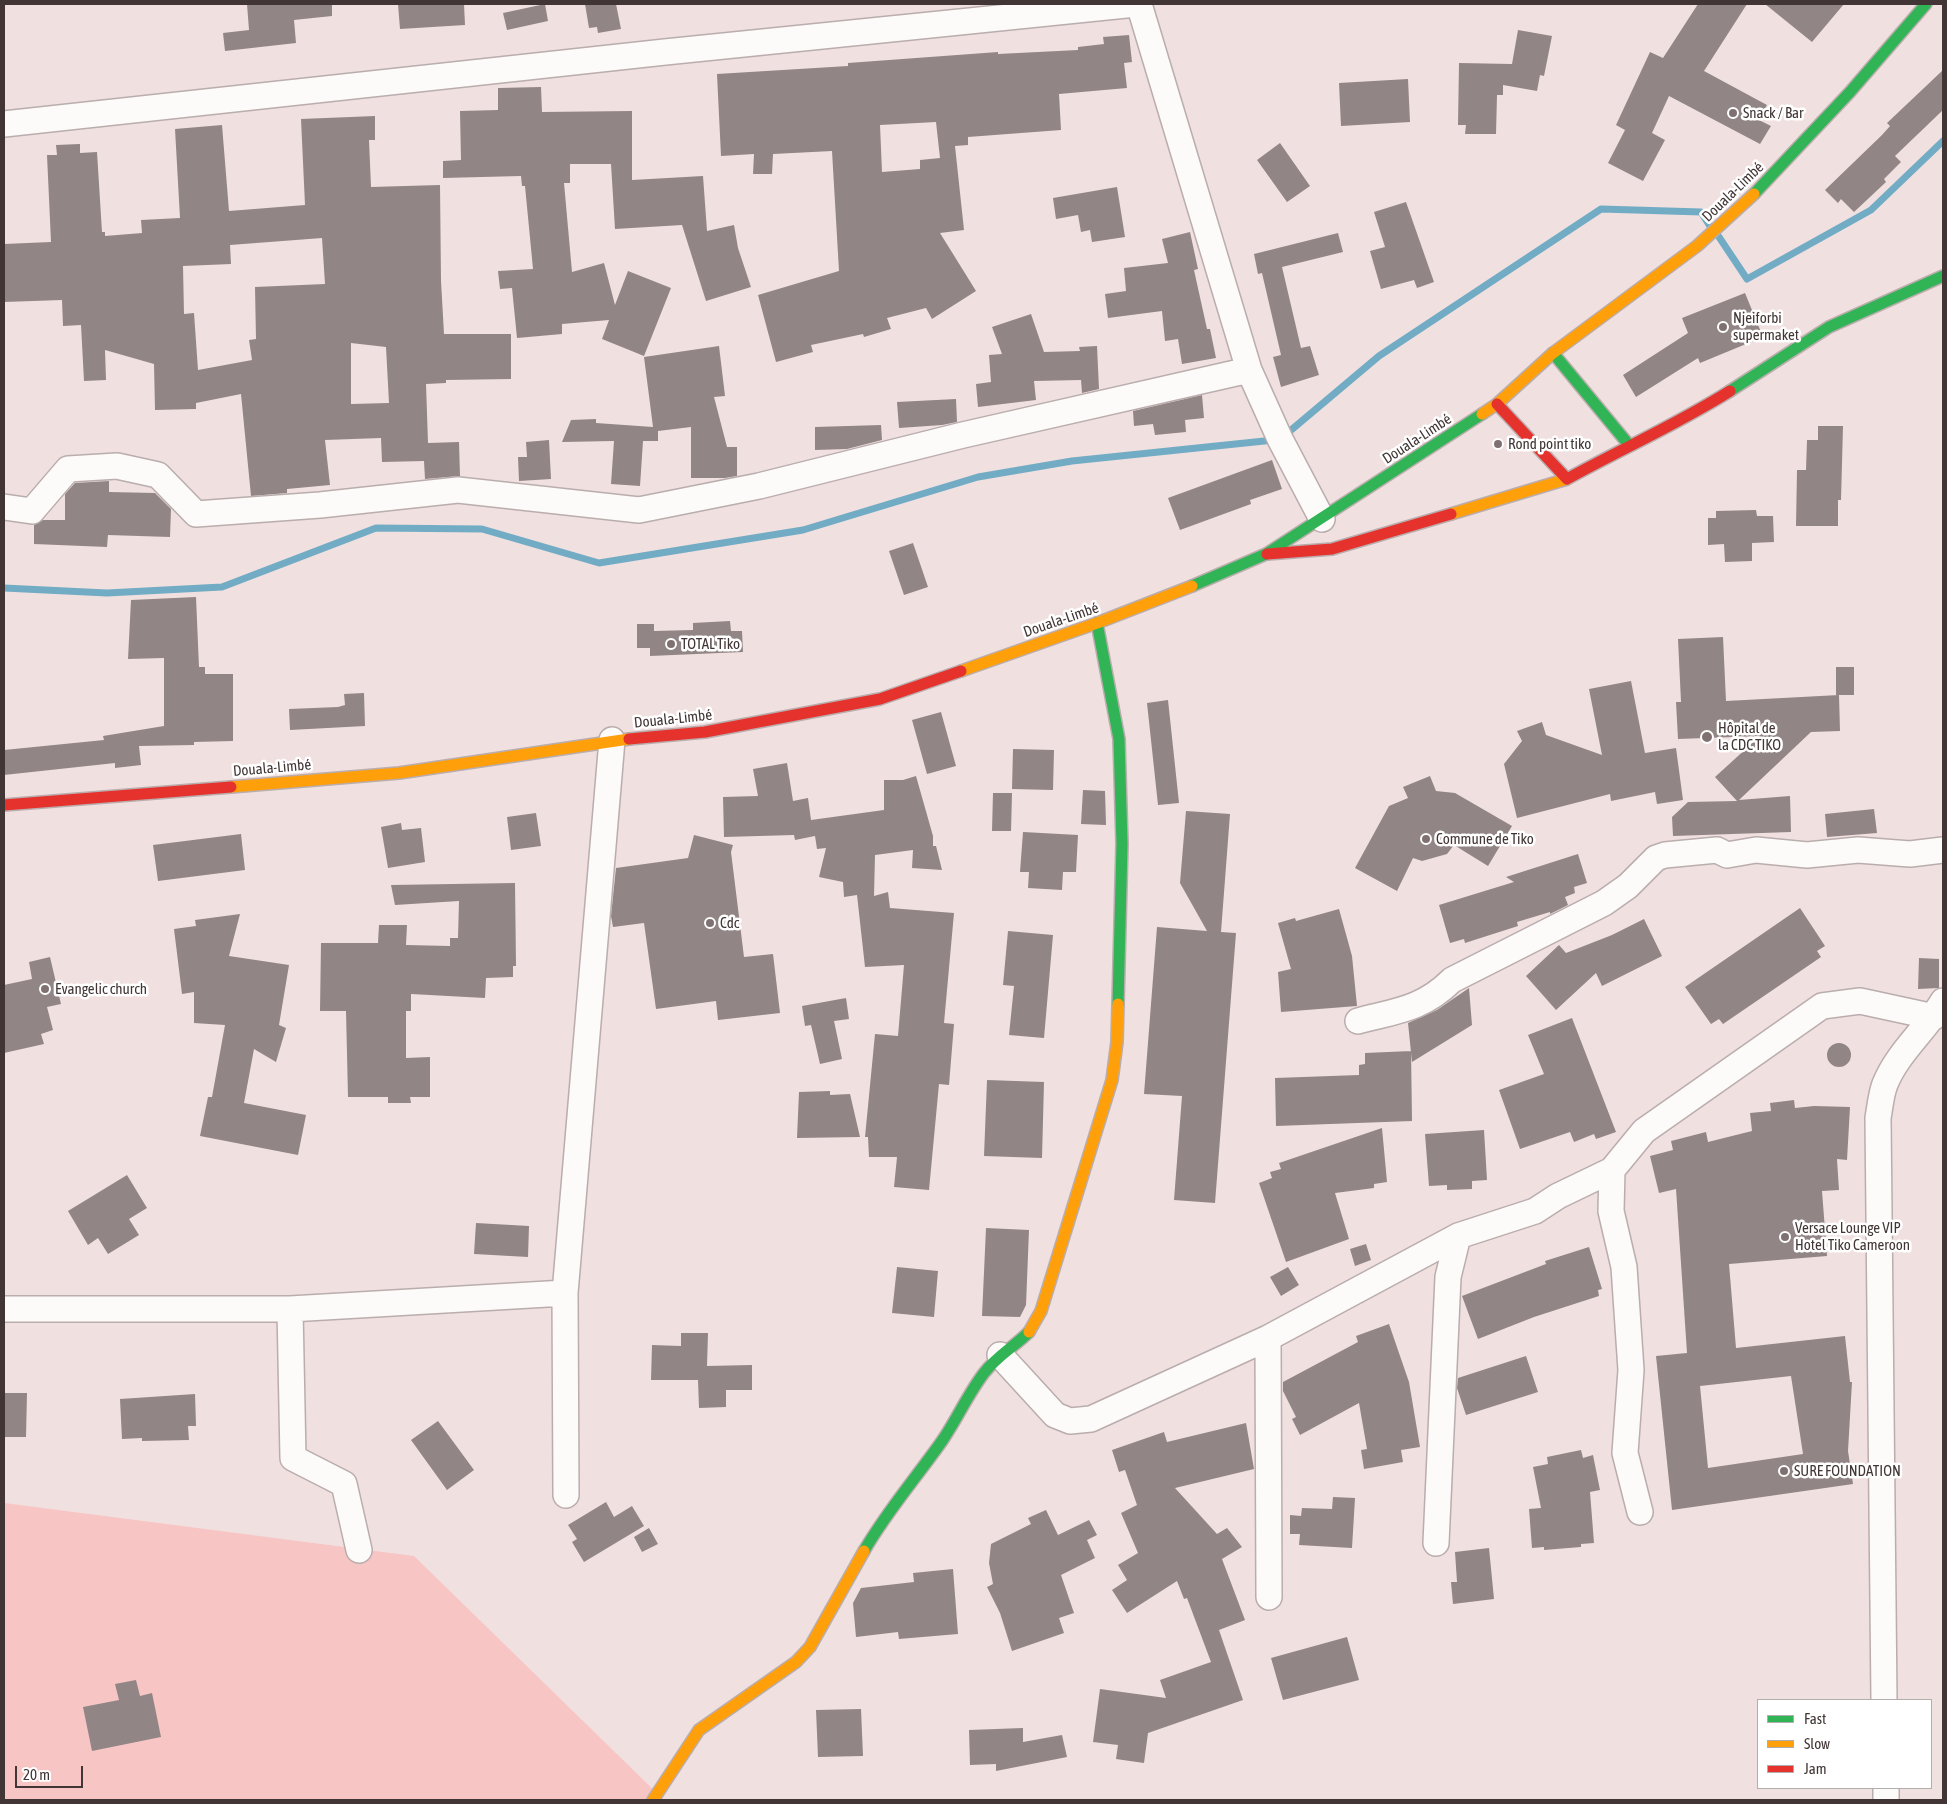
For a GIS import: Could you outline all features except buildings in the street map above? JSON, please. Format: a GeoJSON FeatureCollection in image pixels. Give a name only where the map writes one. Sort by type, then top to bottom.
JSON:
{"type":"FeatureCollection","features":[{"type":"Feature","properties":{"kind":"main road","name":"Douala-Limbé"},"geometry":{"type":"LineString","coordinates":[[4,805],[399,773],[612,740],[705,732],[880,699],[1097,624],[1217,576],[1266,554],[1497,404],[1553,353],[1697,246],[1756,192],[1850,92],[1926,4]]}},
{"type":"Feature","properties":{"kind":"main road"},"geometry":{"type":"LineString","coordinates":[[1266,554],[1314,552],[1332,549],[1567,479],[1629,445],[1689,417],[1829,327],[1943,276]]}},
{"type":"Feature","properties":{"kind":"main road"},"geometry":{"type":"LineString","coordinates":[[1553,353],[1629,445]]}},
{"type":"Feature","properties":{"kind":"main road"},"geometry":{"type":"LineString","coordinates":[[1497,404],[1567,479]]}},
{"type":"Feature","properties":{"kind":"main road"},"geometry":{"type":"LineString","coordinates":[[652,1800],[699,1730],[796,1662],[810,1647],[871,1539],[900,1495],[942,1441],[984,1373],[1000,1356],[1017,1344],[1031,1330],[1041,1311],[1110,1088],[1117,1042],[1122,844],[1119,739],[1110,677],[1097,624]]}},
{"type":"Feature","properties":{"kind":"street"},"geometry":{"type":"LineString","coordinates":[[4,124],[656,53],[1138,4],[1249,370],[1280,439],[1322,519]]}},
{"type":"Feature","properties":{"kind":"street"},"geometry":{"type":"LineString","coordinates":[[4,507],[32,511],[68,469],[117,466],[158,475],[196,514],[320,505],[458,490],[639,510],[760,486],[963,435],[1249,370]]}},
{"type":"Feature","properties":{"kind":"street"},"geometry":{"type":"LineString","coordinates":[[566,1494],[564,1293],[612,740]]}},
{"type":"Feature","properties":{"kind":"street"},"geometry":{"type":"LineString","coordinates":[[1358,1021],[1416,1006],[1437,995],[1452,980],[1604,904],[1628,886],[1656,858],[1665,855],[1717,850],[1726,854],[1756,850],[1807,855],[1858,850],[1910,854],[1943,850]]}},
{"type":"Feature","properties":{"kind":"street"},"geometry":{"type":"LineString","coordinates":[[1000,1356],[1055,1415],[1070,1421],[1090,1418],[1268,1338],[1458,1236],[1535,1211],[1558,1196],[1612,1170],[1644,1131],[1822,1006],[1860,1001],[1938,1009]]}},
{"type":"Feature","properties":{"kind":"street"},"geometry":{"type":"LineString","coordinates":[[1884,1699],[1878,1118],[1884,1086],[1892,1068],[1938,1009]]}},
{"type":"Feature","properties":{"kind":"street"},"geometry":{"type":"LineString","coordinates":[[1612,1170],[1611,1211],[1624,1267],[1630,1370],[1625,1453],[1640,1512]]}},
{"type":"Feature","properties":{"kind":"street"},"geometry":{"type":"LineString","coordinates":[[1436,1543],[1448,1277],[1458,1236]]}},
{"type":"Feature","properties":{"kind":"street"},"geometry":{"type":"LineString","coordinates":[[4,1309],[290,1309],[564,1293]]}},
{"type":"Feature","properties":{"kind":"street"},"geometry":{"type":"LineString","coordinates":[[290,1309],[293,1458],[344,1484],[359,1550]]}},
{"type":"Feature","properties":{"kind":"street"},"geometry":{"type":"LineString","coordinates":[[1268,1338],[1269,1597]]}},
{"type":"Feature","properties":{"kind":"shaded area"},"geometry":{"type":"Polygon","coordinates":[[[4,1503],[414,1556],[664,1800],[4,1800],[4,1503]]]}},
{"type":"Feature","properties":{"kind":"waterway"},"geometry":{"type":"LineString","coordinates":[[1717,234],[1747,279],[1871,210],[1943,141]]}},
{"type":"Feature","properties":{"kind":"waterway"},"geometry":{"type":"LineString","coordinates":[[1284,436],[1379,356],[1601,209],[1701,212],[1710,226]]}},
{"type":"Feature","properties":{"kind":"waterway"},"geometry":{"type":"LineString","coordinates":[[4,588],[107,593],[222,587],[376,528],[482,529],[599,563],[803,530],[978,477],[1072,461],[1274,440]]}},
{"type":"Feature","properties":{"kind":"traffic: fast"},"geometry":{"type":"LineString","coordinates":[[1754,194],[1850,92],[1926,4]]}},
{"type":"Feature","properties":{"kind":"traffic: fast"},"geometry":{"type":"LineString","coordinates":[[1730,391],[1829,327],[1943,276]]}},
{"type":"Feature","properties":{"kind":"traffic: fast"},"geometry":{"type":"LineString","coordinates":[[1553,353],[1629,445]]}},
{"type":"Feature","properties":{"kind":"traffic: fast"},"geometry":{"type":"LineString","coordinates":[[1192,586],[1266,554],[1482,414]]}},
{"type":"Feature","properties":{"kind":"traffic: fast"},"geometry":{"type":"LineString","coordinates":[[1097,623],[1119,739],[1122,844],[1118,1004]]}},
{"type":"Feature","properties":{"kind":"traffic: fast"},"geometry":{"type":"LineString","coordinates":[[864,1551],[892,1508],[942,1441],[984,1373],[1029,1332]]}},
{"type":"Feature","properties":{"kind":"traffic: slow"},"geometry":{"type":"LineString","coordinates":[[1482,414],[1497,404],[1553,353],[1697,246],[1754,194]]}},
{"type":"Feature","properties":{"kind":"traffic: slow"},"geometry":{"type":"LineString","coordinates":[[1451,514],[1567,479]]}},
{"type":"Feature","properties":{"kind":"traffic: slow"},"geometry":{"type":"LineString","coordinates":[[961,671],[1097,623],[1192,586]]}},
{"type":"Feature","properties":{"kind":"traffic: slow"},"geometry":{"type":"LineString","coordinates":[[231,787],[399,773],[629,739]]}},
{"type":"Feature","properties":{"kind":"traffic: slow"},"geometry":{"type":"LineString","coordinates":[[1029,1332],[1041,1311],[1112,1080],[1117,1042],[1118,1004]]}},
{"type":"Feature","properties":{"kind":"traffic: slow"},"geometry":{"type":"LineString","coordinates":[[653,1800],[699,1730],[796,1662],[810,1647],[864,1551]]}},
{"type":"Feature","properties":{"kind":"traffic: jam"},"geometry":{"type":"LineString","coordinates":[[1497,404],[1567,479],[1730,391]]}},
{"type":"Feature","properties":{"kind":"traffic: jam"},"geometry":{"type":"LineString","coordinates":[[1267,554],[1332,549],[1451,514]]}},
{"type":"Feature","properties":{"kind":"traffic: jam"},"geometry":{"type":"LineString","coordinates":[[629,739],[705,732],[880,699],[961,671]]}},
{"type":"Feature","properties":{"kind":"traffic: jam"},"geometry":{"type":"LineString","coordinates":[[4,805],[231,787]]}},
{"type":"Feature","properties":{"kind":"place","name":"Snack / Bar"},"geometry":{"type":"Point","coordinates":[1733,113]}},
{"type":"Feature","properties":{"kind":"place","name":"Njeiforbi supermaket"},"geometry":{"type":"Point","coordinates":[1723,327]}},
{"type":"Feature","properties":{"kind":"place","name":"Rond point tiko"},"geometry":{"type":"Point","coordinates":[1498,444]}},
{"type":"Feature","properties":{"kind":"place","name":"TOTAL Tiko"},"geometry":{"type":"Point","coordinates":[671,644]}},
{"type":"Feature","properties":{"kind":"place","name":"Hôpital de la CDC TIKO"},"geometry":{"type":"Point","coordinates":[1707,737]}},
{"type":"Feature","properties":{"kind":"place","name":"Commune de Tiko"},"geometry":{"type":"Point","coordinates":[1426,839]}},
{"type":"Feature","properties":{"kind":"place","name":"Cdc"},"geometry":{"type":"Point","coordinates":[710,923]}},
{"type":"Feature","properties":{"kind":"place","name":"Evangelic church"},"geometry":{"type":"Point","coordinates":[45,989]}},
{"type":"Feature","properties":{"kind":"place","name":"Versace Lounge VIP Hotel Tiko Cameroon"},"geometry":{"type":"Point","coordinates":[1785,1237]}},
{"type":"Feature","properties":{"kind":"place","name":"SURE FOUNDATION"},"geometry":{"type":"Point","coordinates":[1784,1471]}}]}
